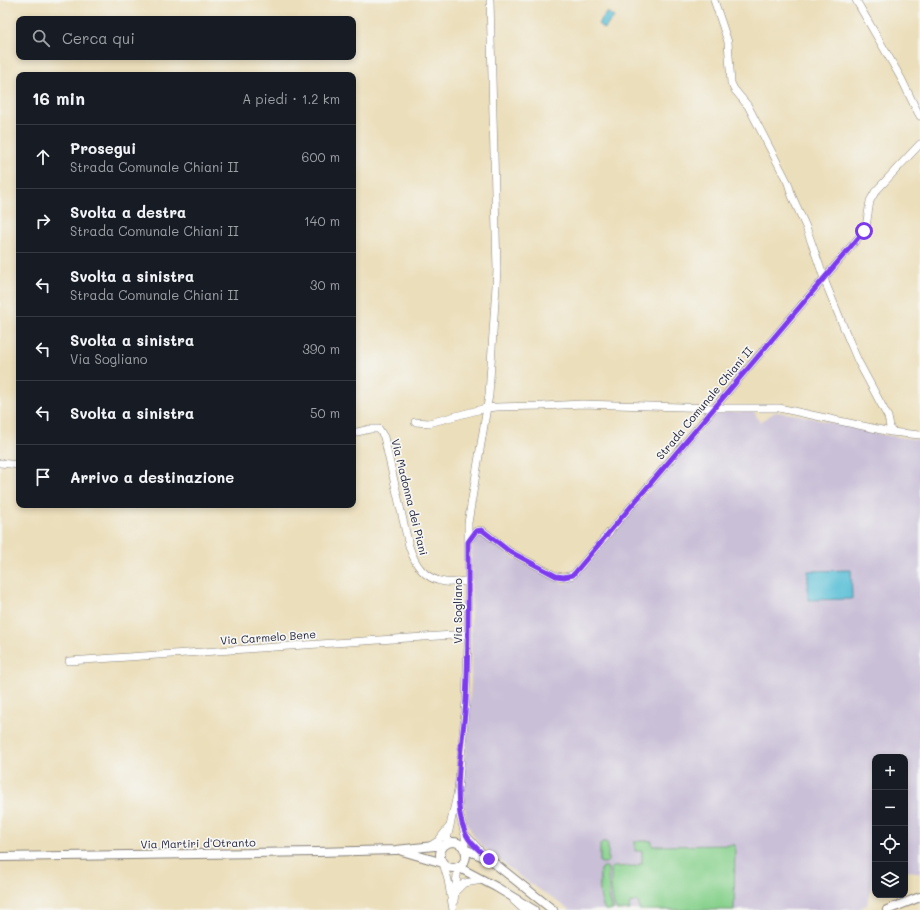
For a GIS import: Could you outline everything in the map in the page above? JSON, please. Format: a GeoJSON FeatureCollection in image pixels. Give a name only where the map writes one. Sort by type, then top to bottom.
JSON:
{"type":"FeatureCollection","features":[{"type":"Feature","properties":{"kind":"main road"},"geometry":{"type":"LineString","coordinates":[[445,845],[453,842],[457,843],[464,849],[489,859],[552,910]]}},
{"type":"Feature","properties":{"kind":"main road","name":"Via Martiri d'Otranto"},"geometry":{"type":"LineString","coordinates":[[0,857],[396,850],[445,845]]}},
{"type":"Feature","properties":{"kind":"main road","name":"Via Sogliano"},"geometry":{"type":"LineString","coordinates":[[443,863],[440,852],[445,845]]}},
{"type":"Feature","properties":{"kind":"main road","name":"Via Sogliano"},"geometry":{"type":"LineString","coordinates":[[458,867],[462,864],[465,857],[464,849]]}},
{"type":"Feature","properties":{"kind":"main road","name":"Via Martiri d'Otranto"},"geometry":{"type":"LineString","coordinates":[[396,850],[419,855],[443,863]]}},
{"type":"Feature","properties":{"kind":"main road"},"geometry":{"type":"LineString","coordinates":[[443,863],[450,868],[458,867],[484,880],[534,910]]}},
{"type":"Feature","properties":{"kind":"main road"},"geometry":{"type":"LineString","coordinates":[[887,910],[920,897]]}},
{"type":"Feature","properties":{"kind":"street","name":"Via Sogliano"},"geometry":{"type":"LineString","coordinates":[[445,845],[458,790],[466,700],[468,634],[468,523],[489,395],[497,270],[490,0]]}},
{"type":"Feature","properties":{"kind":"street"},"geometry":{"type":"LineString","coordinates":[[714,0],[728,42],[731,83],[748,106],[788,184],[858,360],[888,417],[891,432]]}},
{"type":"Feature","properties":{"kind":"street"},"geometry":{"type":"LineString","coordinates":[[856,0],[920,116]]}},
{"type":"Feature","properties":{"kind":"street","name":"Strada Comunale Chiani II"},"geometry":{"type":"LineString","coordinates":[[468,542],[476,531],[482,530],[509,551],[556,576],[564,577],[573,575],[864,231],[866,227],[870,200],[875,192],[920,144]]}},
{"type":"Feature","properties":{"kind":"street"},"geometry":{"type":"LineString","coordinates":[[415,422],[428,423],[486,408],[582,404],[715,408],[779,408],[891,432],[920,435]]}},
{"type":"Feature","properties":{"kind":"street","name":"Via Madonna dei Piani"},"geometry":{"type":"LineString","coordinates":[[356,432],[370,429],[380,429],[384,437],[409,546],[413,559],[420,570],[431,577],[446,582],[468,581]]}},
{"type":"Feature","properties":{"kind":"street"},"geometry":{"type":"LineString","coordinates":[[0,463],[16,465]]}},
{"type":"Feature","properties":{"kind":"street","name":"Via Carmelo Bene"},"geometry":{"type":"LineString","coordinates":[[69,661],[468,634]]}},
{"type":"Feature","properties":{"kind":"street","name":"Via Sogliano"},"geometry":{"type":"LineString","coordinates":[[458,790],[461,819],[466,842],[464,849]]}},
{"type":"Feature","properties":{"kind":"street","name":"Via Sogliano"},"geometry":{"type":"LineString","coordinates":[[430,846],[438,841],[450,825]]}},
{"type":"Feature","properties":{"kind":"street"},"geometry":{"type":"LineString","coordinates":[[465,834],[489,859]]}},
{"type":"Feature","properties":{"kind":"street","name":"Via Sogliano"},"geometry":{"type":"LineString","coordinates":[[443,863],[448,880],[453,910]]}},
{"type":"Feature","properties":{"kind":"street","name":"Via Sogliano"},"geometry":{"type":"LineString","coordinates":[[453,910],[458,867]]}},
{"type":"Feature","properties":{"kind":"street"},"geometry":{"type":"LineString","coordinates":[[455,892],[464,883],[484,880]]}},
{"type":"Feature","properties":{"kind":"street"},"geometry":{"type":"LineString","coordinates":[[496,887],[524,910]]}},
{"type":"Feature","properties":{"kind":"shaded area"},"geometry":{"type":"Polygon","coordinates":[[[717,412],[754,412],[760,422],[775,412],[799,415],[878,434],[920,440],[920,873],[908,871],[908,754],[872,754],[872,880],[867,905],[856,910],[570,910],[522,878],[483,847],[473,835],[467,822],[463,779],[471,682],[471,585],[473,571],[471,567],[471,552],[473,551],[472,542],[480,532],[509,555],[563,583],[570,581],[717,412]]]}},
{"type":"Feature","properties":{"kind":"green space"},"geometry":{"type":"Polygon","coordinates":[[[635,841],[652,841],[652,846],[735,845],[734,910],[639,910],[639,904],[636,901],[629,905],[630,910],[616,910],[612,895],[611,869],[613,867],[638,866],[639,864],[642,864],[642,851],[635,851],[635,841]]]}},
{"type":"Feature","properties":{"kind":"green space"},"geometry":{"type":"Polygon","coordinates":[[[602,842],[606,842],[608,844],[608,861],[606,863],[601,863],[600,861],[600,844],[602,842]]]}},
{"type":"Feature","properties":{"kind":"green space"},"geometry":{"type":"Polygon","coordinates":[[[602,867],[607,867],[608,869],[609,896],[613,910],[605,910],[601,901],[600,870],[602,867]]]}},
{"type":"Feature","properties":{"kind":"water"},"geometry":{"type":"Polygon","coordinates":[[[607,12],[614,17],[604,29],[598,24],[607,12]]]}},
{"type":"Feature","properties":{"kind":"water"},"geometry":{"type":"Polygon","coordinates":[[[851,570],[852,599],[808,600],[808,571],[851,570]]]}},
{"type":"Feature","properties":{"kind":"route"},"geometry":{"type":"LineString","coordinates":[[489,859],[465,834],[461,819],[458,790],[466,700],[468,643],[468,542],[476,531],[482,530],[509,551],[556,576],[564,577],[573,575],[864,231]]}}]}
